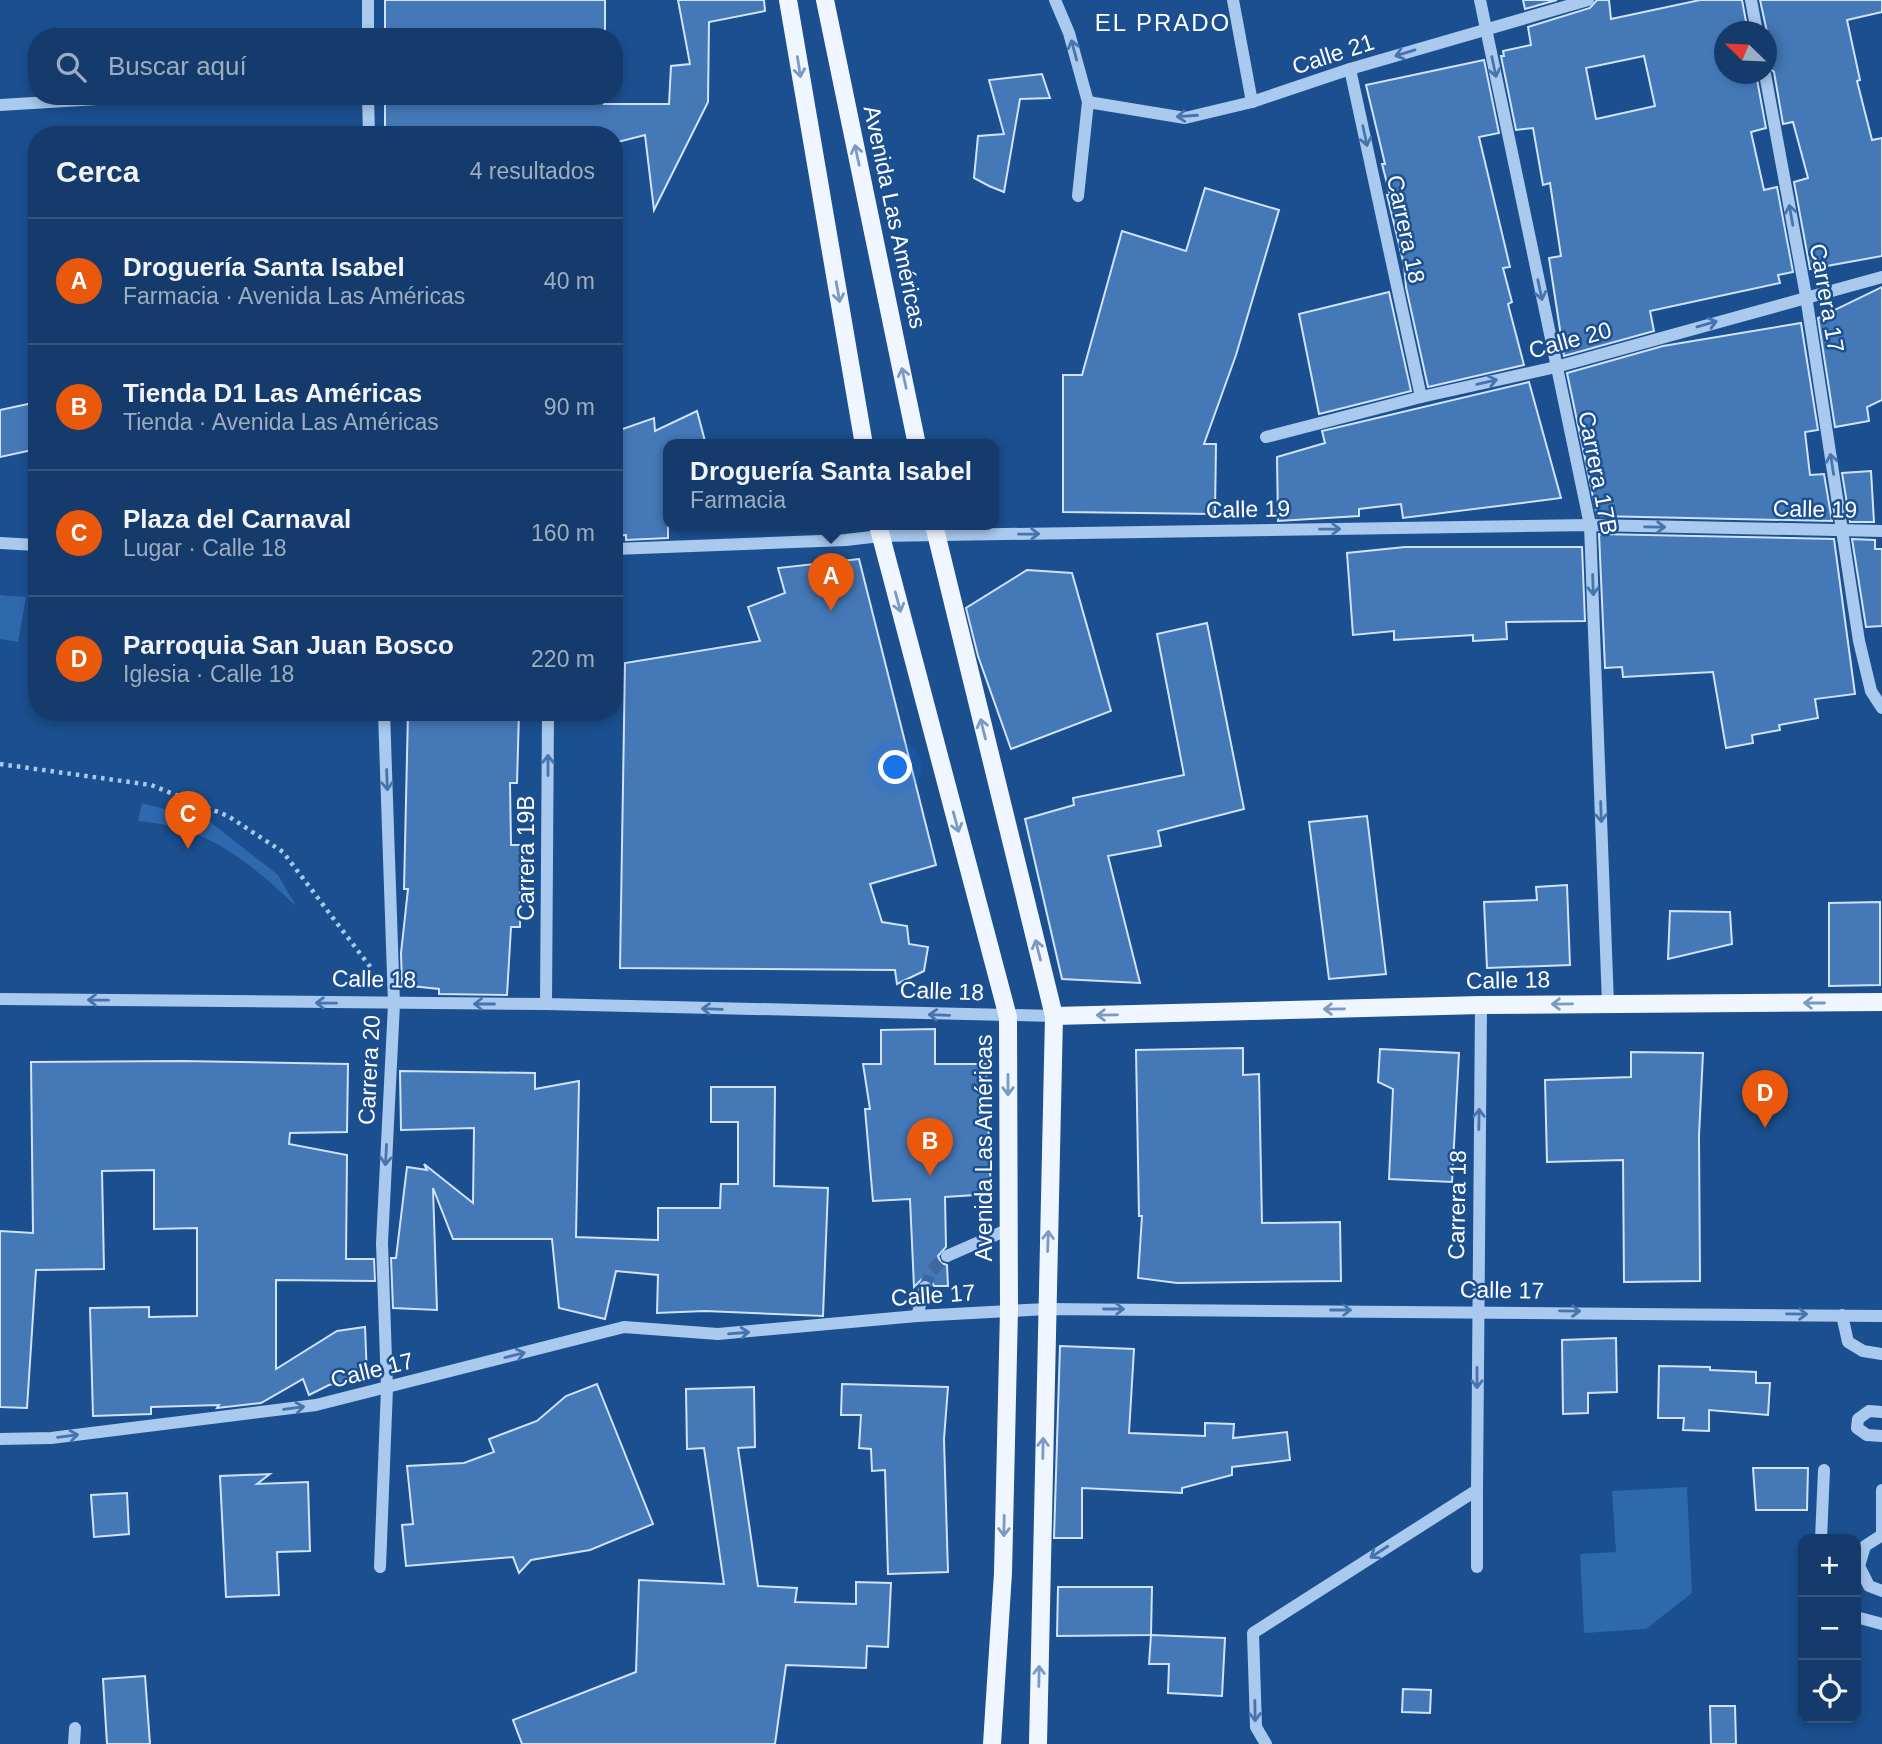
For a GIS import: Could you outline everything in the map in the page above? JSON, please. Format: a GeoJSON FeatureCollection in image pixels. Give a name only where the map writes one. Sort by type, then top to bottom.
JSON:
{"type":"FeatureCollection","features":[{"type":"Feature","properties":{"kind":"main road"},"geometry":{"type":"LineString","coordinates":[[788,0],[863,439]]}},
{"type":"Feature","properties":{"kind":"main road","name":"Avenida Las Américas"},"geometry":{"type":"LineString","coordinates":[[825,0],[916,439]]}},
{"type":"Feature","properties":{"kind":"main road","name":"Avenida Las Américas"},"geometry":{"type":"LineString","coordinates":[[879,530],[1008,1017],[1009,1310],[1003,1573],[992,1744]]}},
{"type":"Feature","properties":{"kind":"main road"},"geometry":{"type":"LineString","coordinates":[[935,530],[1054,1016],[1038,1744]]}},
{"type":"Feature","properties":{"kind":"main road","name":"Calle 18"},"geometry":{"type":"LineString","coordinates":[[1054,1016],[1481,1005],[1882,1002]]}},
{"type":"Feature","properties":{"kind":"street"},"geometry":{"type":"LineString","coordinates":[[368,0],[368,28]]}},
{"type":"Feature","properties":{"kind":"street"},"geometry":{"type":"LineString","coordinates":[[1055,0],[1069,33],[1088,102],[1078,196]]}},
{"type":"Feature","properties":{"kind":"street"},"geometry":{"type":"LineString","coordinates":[[1233,0],[1252,102]]}},
{"type":"Feature","properties":{"kind":"street","name":"Carrera 17B"},"geometry":{"type":"LineString","coordinates":[[1480,0],[1590,525],[1608,1004]]}},
{"type":"Feature","properties":{"kind":"street","name":"Calle 21"},"geometry":{"type":"LineString","coordinates":[[1088,102],[1185,118],[1252,102],[1350,69],[1588,0]]}},
{"type":"Feature","properties":{"kind":"street"},"geometry":{"type":"LineString","coordinates":[[1751,0],[1755,21]]}},
{"type":"Feature","properties":{"kind":"street","name":"Carrera 18"},"geometry":{"type":"LineString","coordinates":[[1350,69],[1421,397]]}},
{"type":"Feature","properties":{"kind":"street","name":"Carrera 17"},"geometry":{"type":"LineString","coordinates":[[1767,84],[1806,296],[1858,641],[1871,691],[1882,708]]}},
{"type":"Feature","properties":{"kind":"street"},"geometry":{"type":"LineString","coordinates":[[0,105],[28,103]]}},
{"type":"Feature","properties":{"kind":"street"},"geometry":{"type":"LineString","coordinates":[[368,105],[369,126]]}},
{"type":"Feature","properties":{"kind":"street","name":"Calle 20"},"geometry":{"type":"LineString","coordinates":[[1266,437],[1421,397],[1556,367],[1882,277]]}},
{"type":"Feature","properties":{"kind":"street","name":"Calle 19"},"geometry":{"type":"LineString","coordinates":[[999,530],[1590,525],[1882,531]]}},
{"type":"Feature","properties":{"kind":"street","name":"Calle 19"},"geometry":{"type":"LineString","coordinates":[[623,549],[846,540],[879,530],[935,530]]}},
{"type":"Feature","properties":{"kind":"street"},"geometry":{"type":"LineString","coordinates":[[0,542],[28,544]]}},
{"type":"Feature","properties":{"kind":"street","name":"Carrera 20"},"geometry":{"type":"LineString","coordinates":[[380,1567],[387,1388],[382,1243],[394,1004],[384,721]]}},
{"type":"Feature","properties":{"kind":"street","name":"Carrera 19B"},"geometry":{"type":"LineString","coordinates":[[546,1004],[548,721]]}},
{"type":"Feature","properties":{"kind":"street","name":"Calle 18"},"geometry":{"type":"LineString","coordinates":[[0,999],[546,1004],[1054,1016]]}},
{"type":"Feature","properties":{"kind":"street","name":"Carrera 18"},"geometry":{"type":"LineString","coordinates":[[1477,1567],[1481,1005]]}},
{"type":"Feature","properties":{"kind":"street"},"geometry":{"type":"LineString","coordinates":[[947,1256],[1009,1229]]}},
{"type":"Feature","properties":{"kind":"street"},"geometry":{"type":"LineString","coordinates":[[917,1316],[925,1287]]}},
{"type":"Feature","properties":{"kind":"street","name":"Calle 17"},"geometry":{"type":"LineString","coordinates":[[0,1439],[51,1438],[316,1405],[624,1327],[718,1334],[917,1316],[1046,1309],[1882,1315]]}},
{"type":"Feature","properties":{"kind":"street"},"geometry":{"type":"LineString","coordinates":[[1842,1315],[1848,1342],[1863,1351],[1882,1354]]}},
{"type":"Feature","properties":{"kind":"street"},"geometry":{"type":"LineString","coordinates":[[1882,1412],[1869,1411],[1858,1419],[1857,1428],[1867,1435],[1882,1436]]}},
{"type":"Feature","properties":{"kind":"street"},"geometry":{"type":"LineString","coordinates":[[1821,1534],[1824,1471]]}},
{"type":"Feature","properties":{"kind":"street"},"geometry":{"type":"LineString","coordinates":[[1266,1744],[1256,1727],[1253,1633],[1477,1490]]}},
{"type":"Feature","properties":{"kind":"street"},"geometry":{"type":"LineString","coordinates":[[1882,1490],[1882,1535],[1865,1546],[1859,1566],[1862,1577],[1869,1586],[1882,1591]]}},
{"type":"Feature","properties":{"kind":"street"},"geometry":{"type":"LineString","coordinates":[[1861,1618],[1882,1624]]}},
{"type":"Feature","properties":{"kind":"street"},"geometry":{"type":"LineString","coordinates":[[75,1728],[75,1744]]}},
{"type":"Feature","properties":{"kind":"path"},"geometry":{"type":"LineString","coordinates":[[0,764],[151,785],[228,816],[283,852],[384,986],[394,1004]]}},
{"type":"Feature","properties":{"kind":"shaded area"},"geometry":{"type":"Polygon","coordinates":[[[0,595],[26,597],[18,642],[0,639],[0,595]]]}},
{"type":"Feature","properties":{"kind":"shaded area"},"geometry":{"type":"Polygon","coordinates":[[[142,803],[209,821],[278,875],[296,906],[260,874],[224,848],[185,830],[138,821],[142,803]]]}},
{"type":"Feature","properties":{"kind":"shaded area"},"geometry":{"type":"Polygon","coordinates":[[[1687,1487],[1692,1593],[1646,1629],[1584,1633],[1580,1554],[1616,1552],[1612,1491],[1687,1487]]]}},
{"type":"Feature","properties":{"kind":"building"},"geometry":{"type":"Polygon","coordinates":[[[385,0],[605,0],[605,28],[385,28],[385,0]]]}},
{"type":"Feature","properties":{"kind":"building"},"geometry":{"type":"Polygon","coordinates":[[[678,0],[764,0],[765,11],[709,22],[708,102],[654,210],[645,135],[623,141],[623,126],[385,126],[385,105],[669,104],[671,66],[690,64],[678,0]]]}},
{"type":"Feature","properties":{"kind":"building"},"geometry":{"type":"Polygon","coordinates":[[[1523,0],[1557,0],[1525,9],[1523,0]]]}},
{"type":"Feature","properties":{"kind":"building"},"geometry":{"type":"Polygon","coordinates":[[[1597,0],[1609,0],[1611,19],[1700,0],[1742,0],[1746,21],[1714,21],[1714,84],[1758,84],[1766,128],[1751,132],[1764,190],[1777,187],[1793,272],[1778,275],[1780,283],[1650,311],[1654,331],[1564,356],[1549,258],[1561,256],[1550,183],[1543,185],[1533,128],[1516,130],[1501,56],[1504,56],[1503,51],[1531,45],[1528,27],[1590,8],[1597,0]],[[1644,56],[1586,68],[1596,119],[1655,106],[1644,56]]]}},
{"type":"Feature","properties":{"kind":"building"},"geometry":{"type":"Polygon","coordinates":[[[1760,0],[1882,0],[1882,12],[1847,20],[1860,80],[1857,81],[1872,140],[1882,138],[1882,256],[1810,269],[1794,182],[1808,178],[1793,122],[1783,124],[1776,84],[1777,21],[1765,21],[1760,0]]]}},
{"type":"Feature","properties":{"kind":"building"},"geometry":{"type":"Polygon","coordinates":[[[1484,60],[1499,133],[1479,137],[1510,267],[1503,268],[1512,302],[1508,304],[1524,365],[1428,387],[1387,195],[1390,195],[1382,164],[1385,164],[1366,85],[1484,60]]]}},
{"type":"Feature","properties":{"kind":"building"},"geometry":{"type":"Polygon","coordinates":[[[1042,74],[1050,98],[1020,99],[1004,192],[974,178],[978,136],[1004,134],[989,80],[1042,74]]]}},
{"type":"Feature","properties":{"kind":"building"},"geometry":{"type":"Polygon","coordinates":[[[1205,188],[1279,210],[1236,355],[1204,444],[1216,444],[1215,514],[1063,512],[1063,375],[1082,375],[1122,231],[1186,251],[1205,188]]]}},
{"type":"Feature","properties":{"kind":"building"},"geometry":{"type":"Polygon","coordinates":[[[1882,287],[1882,400],[1867,407],[1869,421],[1835,427],[1818,318],[1882,287]]]}},
{"type":"Feature","properties":{"kind":"building"},"geometry":{"type":"Polygon","coordinates":[[[1389,292],[1411,391],[1319,414],[1299,314],[1389,292]]]}},
{"type":"Feature","properties":{"kind":"building"},"geometry":{"type":"Polygon","coordinates":[[[1801,323],[1818,430],[1805,432],[1810,475],[1824,474],[1832,521],[1597,516],[1567,373],[1663,346],[1801,323]]]}},
{"type":"Feature","properties":{"kind":"building"},"geometry":{"type":"Polygon","coordinates":[[[1529,382],[1561,498],[1403,518],[1401,504],[1359,509],[1359,516],[1278,521],[1277,457],[1325,443],[1322,431],[1529,382]]]}},
{"type":"Feature","properties":{"kind":"building"},"geometry":{"type":"Polygon","coordinates":[[[28,404],[28,451],[0,457],[0,410],[28,404]]]}},
{"type":"Feature","properties":{"kind":"building"},"geometry":{"type":"Polygon","coordinates":[[[697,411],[704,439],[663,439],[663,530],[668,530],[668,538],[626,540],[626,535],[623,535],[623,429],[654,418],[655,431],[697,411]]]}},
{"type":"Feature","properties":{"kind":"building"},"geometry":{"type":"Polygon","coordinates":[[[1871,471],[1874,522],[1850,522],[1842,473],[1871,471]]]}},
{"type":"Feature","properties":{"kind":"building"},"geometry":{"type":"Polygon","coordinates":[[[1599,534],[1834,539],[1855,694],[1815,699],[1818,718],[1779,725],[1780,730],[1752,735],[1753,743],[1726,748],[1713,672],[1623,677],[1622,667],[1605,668],[1599,534]]]}},
{"type":"Feature","properties":{"kind":"building"},"geometry":{"type":"Polygon","coordinates":[[[1852,539],[1875,540],[1875,549],[1882,549],[1882,626],[1866,627],[1852,539]]]}},
{"type":"Feature","properties":{"kind":"building"},"geometry":{"type":"Polygon","coordinates":[[[1405,547],[1582,547],[1585,621],[1506,622],[1507,639],[1473,641],[1473,635],[1394,640],[1394,631],[1353,635],[1347,553],[1405,547]]]}},
{"type":"Feature","properties":{"kind":"building"},"geometry":{"type":"Polygon","coordinates":[[[859,559],[936,865],[870,884],[882,922],[907,926],[909,944],[928,947],[924,971],[897,984],[895,970],[620,968],[625,663],[760,641],[748,607],[785,593],[778,568],[859,559]]]}},
{"type":"Feature","properties":{"kind":"building"},"geometry":{"type":"Polygon","coordinates":[[[1027,570],[1072,573],[1111,711],[1011,749],[978,656],[966,608],[1027,570]]]}},
{"type":"Feature","properties":{"kind":"building"},"geometry":{"type":"Polygon","coordinates":[[[1207,623],[1244,809],[1158,831],[1161,846],[1108,856],[1140,983],[1062,979],[1025,819],[1074,805],[1073,798],[1184,775],[1157,634],[1207,623]]]}},
{"type":"Feature","properties":{"kind":"building"},"geometry":{"type":"Polygon","coordinates":[[[408,721],[519,721],[517,783],[510,783],[511,845],[521,845],[520,927],[511,927],[507,995],[439,994],[439,989],[402,985],[401,953],[408,889],[404,889],[408,721]]]}},
{"type":"Feature","properties":{"kind":"building"},"geometry":{"type":"Polygon","coordinates":[[[1367,816],[1386,974],[1329,979],[1309,822],[1367,816]]]}},
{"type":"Feature","properties":{"kind":"building"},"geometry":{"type":"Polygon","coordinates":[[[1567,885],[1570,965],[1487,968],[1484,902],[1537,900],[1536,887],[1567,885]]]}},
{"type":"Feature","properties":{"kind":"building"},"geometry":{"type":"Polygon","coordinates":[[[1880,902],[1880,985],[1829,986],[1829,903],[1880,902]]]}},
{"type":"Feature","properties":{"kind":"building"},"geometry":{"type":"Polygon","coordinates":[[[1670,911],[1730,912],[1732,944],[1668,959],[1670,911]]]}},
{"type":"Feature","properties":{"kind":"building"},"geometry":{"type":"Polygon","coordinates":[[[935,1029],[935,1064],[986,1064],[991,1194],[945,1197],[946,1247],[938,1256],[941,1263],[947,1265],[948,1286],[934,1286],[931,1280],[923,1278],[914,1287],[910,1199],[873,1201],[865,1109],[870,1109],[863,1064],[881,1064],[881,1030],[935,1029]]]}},
{"type":"Feature","properties":{"kind":"building"},"geometry":{"type":"Polygon","coordinates":[[[1243,1048],[1243,1075],[1259,1074],[1262,1223],[1340,1222],[1341,1281],[1177,1283],[1138,1278],[1142,1216],[1139,1216],[1136,1050],[1243,1048]]]}},
{"type":"Feature","properties":{"kind":"building"},"geometry":{"type":"Polygon","coordinates":[[[1380,1049],[1459,1053],[1452,1182],[1389,1179],[1393,1089],[1378,1082],[1380,1049]]]}},
{"type":"Feature","properties":{"kind":"building"},"geometry":{"type":"Polygon","coordinates":[[[1631,1052],[1703,1053],[1699,1136],[1700,1281],[1624,1282],[1623,1160],[1547,1162],[1545,1080],[1631,1077],[1631,1052]]]}},
{"type":"Feature","properties":{"kind":"building"},"geometry":{"type":"Polygon","coordinates":[[[31,1062],[348,1064],[347,1132],[290,1133],[289,1144],[347,1155],[346,1259],[374,1259],[375,1281],[276,1280],[276,1369],[337,1331],[365,1327],[367,1377],[329,1385],[309,1395],[303,1379],[261,1403],[217,1408],[219,1405],[151,1407],[151,1414],[93,1416],[90,1308],[149,1307],[149,1317],[197,1316],[197,1228],[154,1229],[154,1170],[102,1171],[104,1269],[36,1270],[27,1408],[0,1407],[0,1231],[33,1233],[31,1062]]]}},
{"type":"Feature","properties":{"kind":"building"},"geometry":{"type":"Polygon","coordinates":[[[400,1071],[535,1073],[535,1089],[579,1081],[576,1237],[658,1240],[658,1208],[720,1208],[721,1184],[738,1184],[738,1122],[711,1122],[711,1087],[775,1087],[774,1186],[828,1188],[823,1316],[705,1311],[657,1313],[658,1275],[616,1271],[605,1319],[559,1308],[552,1239],[453,1239],[433,1188],[437,1310],[393,1308],[391,1258],[396,1258],[407,1167],[427,1170],[424,1164],[473,1203],[474,1128],[401,1130],[400,1071]]]}},
{"type":"Feature","properties":{"kind":"building"},"geometry":{"type":"Polygon","coordinates":[[[1616,1338],[1617,1392],[1588,1393],[1588,1413],[1563,1414],[1562,1340],[1616,1338]]]}},
{"type":"Feature","properties":{"kind":"building"},"geometry":{"type":"Polygon","coordinates":[[[1060,1346],[1134,1349],[1129,1433],[1205,1436],[1205,1423],[1234,1424],[1233,1438],[1287,1432],[1290,1460],[1232,1467],[1232,1475],[1182,1488],[1182,1493],[1082,1488],[1082,1538],[1054,1538],[1060,1346]]]}},
{"type":"Feature","properties":{"kind":"building"},"geometry":{"type":"Polygon","coordinates":[[[1659,1366],[1710,1367],[1710,1370],[1756,1372],[1756,1383],[1770,1383],[1768,1415],[1709,1410],[1709,1431],[1683,1430],[1684,1418],[1658,1418],[1659,1366]]]}},
{"type":"Feature","properties":{"kind":"building"},"geometry":{"type":"Polygon","coordinates":[[[597,1384],[653,1524],[590,1550],[531,1560],[519,1573],[513,1557],[406,1566],[402,1525],[413,1524],[407,1466],[464,1463],[494,1452],[489,1439],[537,1421],[566,1396],[597,1384]]]}},
{"type":"Feature","properties":{"kind":"building"},"geometry":{"type":"Polygon","coordinates":[[[842,1384],[948,1387],[944,1439],[948,1572],[888,1574],[885,1470],[872,1471],[871,1449],[859,1448],[861,1415],[841,1415],[842,1384]]]}},
{"type":"Feature","properties":{"kind":"building"},"geometry":{"type":"Polygon","coordinates":[[[754,1387],[755,1447],[738,1448],[758,1586],[797,1588],[795,1602],[856,1604],[856,1582],[891,1583],[888,1647],[867,1646],[866,1668],[786,1665],[775,1744],[522,1744],[513,1720],[636,1672],[639,1580],[724,1584],[704,1448],[687,1449],[686,1389],[754,1387]]]}},
{"type":"Feature","properties":{"kind":"building"},"geometry":{"type":"Polygon","coordinates":[[[1753,1468],[1808,1468],[1807,1510],[1756,1510],[1753,1468]]]}},
{"type":"Feature","properties":{"kind":"building"},"geometry":{"type":"Polygon","coordinates":[[[270,1474],[257,1484],[308,1482],[310,1551],[277,1552],[279,1595],[226,1597],[220,1476],[270,1474]]]}},
{"type":"Feature","properties":{"kind":"building"},"geometry":{"type":"Polygon","coordinates":[[[127,1493],[129,1534],[94,1537],[91,1495],[127,1493]]]}},
{"type":"Feature","properties":{"kind":"building"},"geometry":{"type":"Polygon","coordinates":[[[1058,1587],[1152,1587],[1151,1635],[1057,1636],[1058,1587]]]}},
{"type":"Feature","properties":{"kind":"building"},"geometry":{"type":"Polygon","coordinates":[[[1151,1635],[1225,1638],[1222,1696],[1168,1693],[1169,1664],[1149,1664],[1151,1635]]]}},
{"type":"Feature","properties":{"kind":"building"},"geometry":{"type":"Polygon","coordinates":[[[145,1676],[150,1744],[107,1744],[103,1679],[145,1676]]]}},
{"type":"Feature","properties":{"kind":"building"},"geometry":{"type":"Polygon","coordinates":[[[1403,1689],[1431,1690],[1430,1713],[1402,1712],[1403,1689]]]}},
{"type":"Feature","properties":{"kind":"building"},"geometry":{"type":"Polygon","coordinates":[[[1710,1706],[1735,1706],[1736,1744],[1711,1744],[1710,1706]]]}},
{"type":"Feature","properties":{"kind":"tunnel"},"geometry":{"type":"LineString","coordinates":[[925,1287],[931,1271],[947,1256]]}},
{"type":"Feature","properties":{"kind":"place","name":"Droguería Santa Isabel"},"geometry":{"type":"Point","coordinates":[831,611]}},
{"type":"Feature","properties":{"kind":"place","name":"Plaza del Carnaval"},"geometry":{"type":"Point","coordinates":[188,849]}},
{"type":"Feature","properties":{"kind":"place","name":"Parroquia San Juan Bosco"},"geometry":{"type":"Point","coordinates":[1765,1128]}},
{"type":"Feature","properties":{"kind":"place","name":"Tienda D1 Las Américas"},"geometry":{"type":"Point","coordinates":[930,1176]}},
{"type":"Feature","properties":{"kind":"district","name":"EL PRADO"},"geometry":{"type":"Point","coordinates":[1163,22]}}]}
